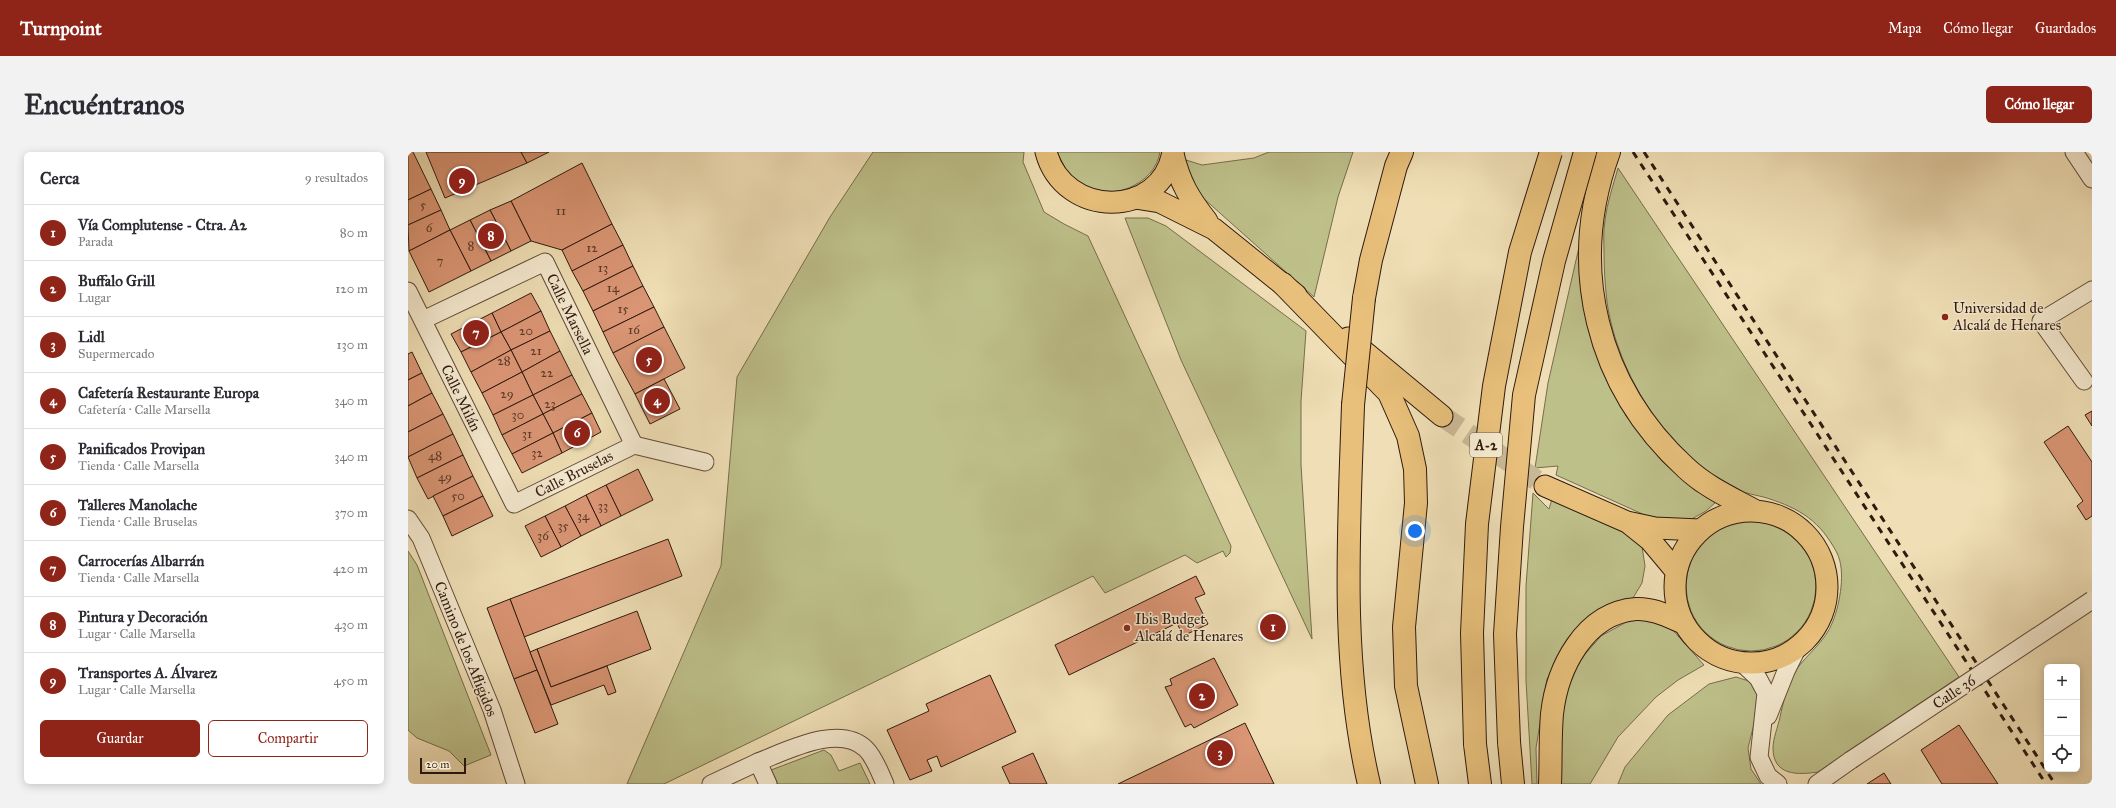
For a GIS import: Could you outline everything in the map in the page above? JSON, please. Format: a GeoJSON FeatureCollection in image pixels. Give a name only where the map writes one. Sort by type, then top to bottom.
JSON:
{"type":"FeatureCollection","features":[{"type":"Feature","properties":{"kind":"highway"},"geometry":{"type":"LineString","coordinates":[[1369,784],[1363,756],[1350,655],[1349,525],[1353,404],[1364,298],[1371,260],[1396,166],[1402,152]]}},
{"type":"Feature","properties":{"kind":"highway","name":"A-2"},"geometry":{"type":"LineString","coordinates":[[1480,784],[1476,744],[1472,633],[1476,524],[1494,386],[1520,252],[1551,152]]}},
{"type":"Feature","properties":{"kind":"highway","name":"A-2"},"geometry":{"type":"LineString","coordinates":[[1514,784],[1509,742],[1505,634],[1512,527],[1524,395],[1554,261],[1585,152]]}},
{"type":"Feature","properties":{"kind":"highway"},"geometry":{"type":"LineString","coordinates":[[1609,152],[1596,198],[1591,239],[1592,288],[1596,317],[1605,349],[1616,377],[1640,416],[1657,439],[1687,470],[1714,488],[1753,510]]}},
{"type":"Feature","properties":{"kind":"highway"},"geometry":{"type":"LineString","coordinates":[[1283,284],[1389,393],[1408,436],[1415,469],[1416,503],[1404,627],[1406,686],[1427,784]]}},
{"type":"Feature","properties":{"kind":"highway"},"geometry":{"type":"LineString","coordinates":[[1550,784],[1554,706],[1563,668],[1584,635],[1612,615],[1637,609],[1661,613],[1682,622]]}},
{"type":"Feature","properties":{"kind":"main road"},"geometry":{"type":"LineString","coordinates":[[1046,152],[1055,174],[1075,193],[1088,199],[1104,203],[1119,202],[1135,198],[1148,191],[1159,181],[1167,168],[1173,153]]}},
{"type":"Feature","properties":{"kind":"main road"},"geometry":{"type":"LineString","coordinates":[[1173,153],[1178,176],[1189,198],[1214,229]]}},
{"type":"Feature","properties":{"kind":"main road"},"geometry":{"type":"LineString","coordinates":[[1135,198],[1160,202],[1214,229],[1283,284],[1442,416]]}},
{"type":"Feature","properties":{"kind":"main road"},"geometry":{"type":"LineString","coordinates":[[1545,486],[1627,522],[1655,528],[1700,530]]}},
{"type":"Feature","properties":{"kind":"main road"},"geometry":{"type":"LineString","coordinates":[[1753,510],[1776,515],[1797,526],[1814,543],[1824,564],[1828,588],[1824,611],[1813,632],[1797,649],[1762,664],[1743,664],[1731,662],[1711,653],[1694,640],[1682,622],[1676,606],[1674,588],[1676,571],[1685,549],[1700,530],[1734,512],[1753,510]]}},
{"type":"Feature","properties":{"kind":"main road"},"geometry":{"type":"LineString","coordinates":[[1627,522],[1650,540],[1676,571]]}},
{"type":"Feature","properties":{"kind":"street"},"geometry":{"type":"LineString","coordinates":[[2074,152],[2092,179]]}},
{"type":"Feature","properties":{"kind":"street","name":"Calle Marsella"},"geometry":{"type":"LineString","coordinates":[[422,320],[545,262],[634,444]]}},
{"type":"Feature","properties":{"kind":"street"},"geometry":{"type":"LineString","coordinates":[[2084,382],[2041,321],[2092,290]]}},
{"type":"Feature","properties":{"kind":"street","name":"Calle Milán"},"geometry":{"type":"LineString","coordinates":[[408,291],[514,504]]}},
{"type":"Feature","properties":{"kind":"street"},"geometry":{"type":"LineString","coordinates":[[634,444],[705,462]]}},
{"type":"Feature","properties":{"kind":"street","name":"Calle Bruselas"},"geometry":{"type":"LineString","coordinates":[[514,504],[634,444]]}},
{"type":"Feature","properties":{"kind":"street","name":"Camino de los Afligidos"},"geometry":{"type":"LineString","coordinates":[[408,519],[421,538],[492,710],[516,784]]}},
{"type":"Feature","properties":{"kind":"street","name":"Calle 36"},"geometry":{"type":"LineString","coordinates":[[1817,784],[2092,600]]}},
{"type":"Feature","properties":{"kind":"street"},"geometry":{"type":"LineString","coordinates":[[1762,731],[1786,671],[1797,649]]}},
{"type":"Feature","properties":{"kind":"street"},"geometry":{"type":"LineString","coordinates":[[1743,664],[1758,678],[1766,693],[1759,757],[1768,776],[1778,784]]}},
{"type":"Feature","properties":{"kind":"street"},"geometry":{"type":"LineString","coordinates":[[711,784],[758,762],[810,742],[842,738],[855,741],[866,749],[876,763],[885,784]]}},
{"type":"Feature","properties":{"kind":"street"},"geometry":{"type":"LineString","coordinates":[[758,762],[768,784]]}},
{"type":"Feature","properties":{"kind":"green space"},"geometry":{"type":"Polygon","coordinates":[[[873,152],[1024,152],[1023,162],[1044,212],[1088,236],[1231,546],[1230,553],[1226,557],[1223,551],[1197,563],[1185,555],[1105,593],[1093,576],[664,784],[627,784],[721,566],[737,377],[830,217],[873,152]]]}},
{"type":"Feature","properties":{"kind":"green space"},"geometry":{"type":"Polygon","coordinates":[[[1057,152],[1160,152],[1156,164],[1150,174],[1140,182],[1129,188],[1105,192],[1093,191],[1077,183],[1067,171],[1057,152]]]}},
{"type":"Feature","properties":{"kind":"green space"},"geometry":{"type":"Polygon","coordinates":[[[1269,152],[1353,152],[1338,197],[1314,297],[1202,197],[1186,172],[1186,160],[1202,165],[1254,158],[1269,152]]]}},
{"type":"Feature","properties":{"kind":"green space"},"geometry":{"type":"Polygon","coordinates":[[[1618,168],[1959,677],[1818,772],[1795,773],[1782,769],[1777,764],[1774,757],[1773,744],[1789,683],[1799,666],[1830,629],[1833,621],[1840,596],[1842,578],[1840,560],[1824,532],[1800,512],[1779,502],[1737,489],[1712,474],[1690,456],[1669,434],[1635,385],[1622,358],[1613,330],[1607,302],[1605,283],[1604,225],[1618,168]]]}},
{"type":"Feature","properties":{"kind":"green space"},"geometry":{"type":"Polygon","coordinates":[[[1125,218],[1148,218],[1166,226],[1306,331],[1301,401],[1301,465],[1312,639],[1181,360],[1125,218]]]}},
{"type":"Feature","properties":{"kind":"green space"},"geometry":{"type":"Polygon","coordinates":[[[1582,234],[1584,295],[1599,360],[1626,416],[1661,460],[1694,490],[1716,502],[1706,511],[1690,520],[1649,517],[1556,475],[1558,466],[1535,468],[1548,383],[1582,234]]]}},
{"type":"Feature","properties":{"kind":"green space"},"geometry":{"type":"Polygon","coordinates":[[[1533,493],[1549,509],[1552,499],[1641,540],[1645,566],[1642,583],[1633,598],[1613,605],[1568,641],[1547,679],[1536,748],[1537,784],[1532,784],[1526,681],[1526,586],[1533,493]]]}},
{"type":"Feature","properties":{"kind":"green space"},"geometry":{"type":"Polygon","coordinates":[[[1751,521],[1776,526],[1797,540],[1811,561],[1816,586],[1811,611],[1797,632],[1776,646],[1751,651],[1726,646],[1705,632],[1691,611],[1686,586],[1691,561],[1705,540],[1726,526],[1751,521]]]}},
{"type":"Feature","properties":{"kind":"green space"},"geometry":{"type":"Polygon","coordinates":[[[408,551],[417,565],[491,755],[464,766],[449,751],[417,738],[408,730],[408,551]]]}},
{"type":"Feature","properties":{"kind":"green space"},"geometry":{"type":"Polygon","coordinates":[[[1632,619],[1653,620],[1670,627],[1704,665],[1678,680],[1656,697],[1618,737],[1590,784],[1556,784],[1565,687],[1578,662],[1601,636],[1632,619]]]}},
{"type":"Feature","properties":{"kind":"green space"},"geometry":{"type":"Polygon","coordinates":[[[1736,677],[1752,682],[1759,693],[1759,704],[1748,748],[1751,769],[1761,784],[1618,784],[1625,767],[1668,715],[1709,684],[1736,677]]]}},
{"type":"Feature","properties":{"kind":"green space"},"geometry":{"type":"Polygon","coordinates":[[[824,750],[831,755],[839,771],[860,763],[870,784],[778,784],[771,770],[824,750]]]}},
{"type":"Feature","properties":{"kind":"building"},"geometry":{"type":"Polygon","coordinates":[[[408,152],[413,152],[431,189],[408,200],[408,152]]]}},
{"type":"Feature","properties":{"kind":"building"},"geometry":{"type":"Polygon","coordinates":[[[426,152],[521,152],[527,163],[445,198],[426,152]]]}},
{"type":"Feature","properties":{"kind":"building"},"geometry":{"type":"Polygon","coordinates":[[[521,152],[549,152],[527,163],[521,152]]]}},
{"type":"Feature","properties":{"kind":"building"},"geometry":{"type":"Polygon","coordinates":[[[582,163],[612,224],[562,250],[531,241],[511,201],[582,163]]]}},
{"type":"Feature","properties":{"kind":"building"},"geometry":{"type":"Polygon","coordinates":[[[431,189],[441,210],[408,225],[408,200],[431,189]]]}},
{"type":"Feature","properties":{"kind":"building"},"geometry":{"type":"Polygon","coordinates":[[[511,201],[531,241],[511,251],[490,210],[511,201]]]}},
{"type":"Feature","properties":{"kind":"building"},"geometry":{"type":"Polygon","coordinates":[[[441,210],[450,230],[409,251],[408,225],[441,210]]]}},
{"type":"Feature","properties":{"kind":"building"},"geometry":{"type":"Polygon","coordinates":[[[490,210],[511,251],[491,261],[470,220],[490,210]]]}},
{"type":"Feature","properties":{"kind":"building"},"geometry":{"type":"Polygon","coordinates":[[[470,220],[491,261],[471,271],[450,230],[470,220]]]}},
{"type":"Feature","properties":{"kind":"building"},"geometry":{"type":"Polygon","coordinates":[[[612,224],[623,245],[572,271],[562,250],[612,224]]]}},
{"type":"Feature","properties":{"kind":"building"},"geometry":{"type":"Polygon","coordinates":[[[450,230],[471,271],[429,292],[409,251],[450,230]]]}},
{"type":"Feature","properties":{"kind":"building"},"geometry":{"type":"Polygon","coordinates":[[[623,245],[633,266],[583,291],[572,271],[623,245]]]}},
{"type":"Feature","properties":{"kind":"building"},"geometry":{"type":"Polygon","coordinates":[[[633,266],[643,286],[593,311],[583,291],[633,266]]]}},
{"type":"Feature","properties":{"kind":"building"},"geometry":{"type":"Polygon","coordinates":[[[643,286],[654,307],[603,332],[593,311],[643,286]]]}},
{"type":"Feature","properties":{"kind":"building"},"geometry":{"type":"Polygon","coordinates":[[[531,293],[541,311],[501,332],[492,313],[531,293]]]}},
{"type":"Feature","properties":{"kind":"building"},"geometry":{"type":"Polygon","coordinates":[[[654,307],[664,327],[613,353],[603,332],[654,307]]]}},
{"type":"Feature","properties":{"kind":"building"},"geometry":{"type":"Polygon","coordinates":[[[541,311],[550,331],[511,350],[501,332],[541,311]]]}},
{"type":"Feature","properties":{"kind":"building"},"geometry":{"type":"Polygon","coordinates":[[[492,313],[501,332],[461,352],[451,334],[492,313]]]}},
{"type":"Feature","properties":{"kind":"building"},"geometry":{"type":"Polygon","coordinates":[[[664,327],[685,368],[635,394],[613,353],[664,327]]]}},
{"type":"Feature","properties":{"kind":"building"},"geometry":{"type":"Polygon","coordinates":[[[550,331],[560,351],[522,372],[511,350],[550,331]]]}},
{"type":"Feature","properties":{"kind":"building"},"geometry":{"type":"Polygon","coordinates":[[[501,332],[511,350],[471,372],[461,352],[501,332]]]}},
{"type":"Feature","properties":{"kind":"building"},"geometry":{"type":"Polygon","coordinates":[[[511,350],[522,372],[482,393],[471,372],[511,350]]]}},
{"type":"Feature","properties":{"kind":"building"},"geometry":{"type":"Polygon","coordinates":[[[560,351],[572,375],[533,395],[522,372],[560,351]]]}},
{"type":"Feature","properties":{"kind":"building"},"geometry":{"type":"Polygon","coordinates":[[[412,352],[422,373],[408,380],[408,354],[412,352]]]}},
{"type":"Feature","properties":{"kind":"building"},"geometry":{"type":"Polygon","coordinates":[[[522,372],[533,395],[493,415],[482,393],[522,372]]]}},
{"type":"Feature","properties":{"kind":"building"},"geometry":{"type":"Polygon","coordinates":[[[422,373],[432,393],[408,406],[408,380],[422,373]]]}},
{"type":"Feature","properties":{"kind":"building"},"geometry":{"type":"Polygon","coordinates":[[[572,375],[582,394],[543,414],[533,395],[572,375]]]}},
{"type":"Feature","properties":{"kind":"building"},"geometry":{"type":"Polygon","coordinates":[[[664,379],[680,409],[650,424],[635,394],[664,379]]]}},
{"type":"Feature","properties":{"kind":"building"},"geometry":{"type":"Polygon","coordinates":[[[432,393],[443,414],[408,432],[408,406],[432,393]]]}},
{"type":"Feature","properties":{"kind":"building"},"geometry":{"type":"Polygon","coordinates":[[[582,394],[592,413],[553,433],[543,414],[582,394]]]}},
{"type":"Feature","properties":{"kind":"building"},"geometry":{"type":"Polygon","coordinates":[[[533,395],[543,414],[502,435],[493,415],[533,395]]]}},
{"type":"Feature","properties":{"kind":"building"},"geometry":{"type":"Polygon","coordinates":[[[2092,411],[2092,426],[2085,415],[2092,411]]]}},
{"type":"Feature","properties":{"kind":"building"},"geometry":{"type":"Polygon","coordinates":[[[592,413],[601,432],[562,453],[553,433],[592,413]]]}},
{"type":"Feature","properties":{"kind":"building"},"geometry":{"type":"Polygon","coordinates":[[[443,414],[453,434],[408,457],[408,432],[443,414]]]}},
{"type":"Feature","properties":{"kind":"building"},"geometry":{"type":"Polygon","coordinates":[[[543,414],[553,433],[512,454],[502,435],[543,414]]]}},
{"type":"Feature","properties":{"kind":"building"},"geometry":{"type":"Polygon","coordinates":[[[2068,426],[2092,462],[2092,516],[2086,520],[2077,506],[2083,501],[2044,442],[2068,426]]]}},
{"type":"Feature","properties":{"kind":"building"},"geometry":{"type":"Polygon","coordinates":[[[553,433],[562,453],[522,473],[512,454],[553,433]]]}},
{"type":"Feature","properties":{"kind":"building"},"geometry":{"type":"Polygon","coordinates":[[[453,434],[463,455],[417,478],[408,457],[453,434]]]}},
{"type":"Feature","properties":{"kind":"building"},"geometry":{"type":"Polygon","coordinates":[[[463,455],[473,476],[428,499],[417,478],[463,455]]]}},
{"type":"Feature","properties":{"kind":"building"},"geometry":{"type":"Polygon","coordinates":[[[638,469],[653,500],[621,516],[606,485],[638,469]]]}},
{"type":"Feature","properties":{"kind":"building"},"geometry":{"type":"Polygon","coordinates":[[[473,476],[483,496],[443,516],[433,496],[473,476]]]}},
{"type":"Feature","properties":{"kind":"building"},"geometry":{"type":"Polygon","coordinates":[[[606,485],[621,516],[601,526],[586,495],[606,485]]]}},
{"type":"Feature","properties":{"kind":"building"},"geometry":{"type":"Polygon","coordinates":[[[586,495],[601,526],[581,536],[565,506],[586,495]]]}},
{"type":"Feature","properties":{"kind":"building"},"geometry":{"type":"Polygon","coordinates":[[[483,496],[493,516],[452,536],[443,516],[483,496]]]}},
{"type":"Feature","properties":{"kind":"building"},"geometry":{"type":"Polygon","coordinates":[[[565,506],[581,536],[561,547],[545,516],[565,506]]]}},
{"type":"Feature","properties":{"kind":"building"},"geometry":{"type":"Polygon","coordinates":[[[545,516],[561,547],[541,557],[525,526],[545,516]]]}},
{"type":"Feature","properties":{"kind":"building"},"geometry":{"type":"Polygon","coordinates":[[[668,539],[682,576],[524,637],[510,599],[668,539]]]}},
{"type":"Feature","properties":{"kind":"building","name":"Ibis Budget Alcalá de Henares"},"geometry":{"type":"Polygon","coordinates":[[[1196,576],[1205,594],[1195,598],[1208,624],[1183,636],[1177,623],[1069,675],[1055,645],[1196,576]]]}},
{"type":"Feature","properties":{"kind":"building"},"geometry":{"type":"Polygon","coordinates":[[[510,599],[537,670],[514,679],[487,608],[510,599]]]}},
{"type":"Feature","properties":{"kind":"building"},"geometry":{"type":"Polygon","coordinates":[[[637,611],[651,649],[551,687],[537,649],[637,611]]]}},
{"type":"Feature","properties":{"kind":"building"},"geometry":{"type":"Polygon","coordinates":[[[537,649],[551,687],[607,666],[616,692],[608,695],[604,685],[551,705],[530,652],[537,649]]]}},
{"type":"Feature","properties":{"kind":"building"},"geometry":{"type":"Polygon","coordinates":[[[1214,658],[1238,705],[1194,728],[1191,724],[1185,727],[1165,687],[1172,685],[1170,679],[1214,658]]]}},
{"type":"Feature","properties":{"kind":"building"},"geometry":{"type":"Polygon","coordinates":[[[537,670],[558,724],[535,733],[514,679],[537,670]]]}},
{"type":"Feature","properties":{"kind":"building"},"geometry":{"type":"Polygon","coordinates":[[[990,675],[1016,732],[941,767],[937,756],[927,760],[932,771],[910,780],[887,730],[929,711],[926,704],[990,675]]]}},
{"type":"Feature","properties":{"kind":"building"},"geometry":{"type":"Polygon","coordinates":[[[1245,723],[1274,784],[1118,784],[1245,723]]]}},
{"type":"Feature","properties":{"kind":"building"},"geometry":{"type":"Polygon","coordinates":[[[1959,725],[1998,784],[1942,784],[1921,750],[1959,725]]]}},
{"type":"Feature","properties":{"kind":"building"},"geometry":{"type":"Polygon","coordinates":[[[1033,753],[1047,784],[1010,784],[1002,767],[1033,753]]]}},
{"type":"Feature","properties":{"kind":"building"},"geometry":{"type":"Polygon","coordinates":[[[1884,773],[1891,784],[1867,784],[1884,773]]]}},
{"type":"Feature","properties":{"kind":"tunnel"},"geometry":{"type":"LineString","coordinates":[[1442,416],[1545,486]]}},
{"type":"Feature","properties":{"kind":"railway"},"geometry":{"type":"LineString","coordinates":[[1633,152],[2046,784]]}},
{"type":"Feature","properties":{"kind":"railway"},"geometry":{"type":"LineString","coordinates":[[1644,152],[2055,784]]}},
{"type":"Feature","properties":{"kind":"place","name":"Transportes A. Álvarez"},"geometry":{"type":"Point","coordinates":[462,181]}},
{"type":"Feature","properties":{"kind":"place","name":"Pintura y Decoración"},"geometry":{"type":"Point","coordinates":[491,236]}},
{"type":"Feature","properties":{"kind":"place","name":"Universidad de Alcalá de Henares"},"geometry":{"type":"Point","coordinates":[1945,317]}},
{"type":"Feature","properties":{"kind":"place","name":"Carrocerías Albarrán"},"geometry":{"type":"Point","coordinates":[476,333]}},
{"type":"Feature","properties":{"kind":"place","name":"Panificados Provipan"},"geometry":{"type":"Point","coordinates":[649,360]}},
{"type":"Feature","properties":{"kind":"place","name":"Cafetería Restaurante Europa"},"geometry":{"type":"Point","coordinates":[657,401]}},
{"type":"Feature","properties":{"kind":"place","name":"Talleres Manolache"},"geometry":{"type":"Point","coordinates":[577,433]}},
{"type":"Feature","properties":{"kind":"place","name":"Vía Complutense - Ctra. A2"},"geometry":{"type":"Point","coordinates":[1273,627]}},
{"type":"Feature","properties":{"kind":"place","name":"Ibis Budget Alcalá de Henares"},"geometry":{"type":"Point","coordinates":[1127,628]}},
{"type":"Feature","properties":{"kind":"place","name":"Buffalo Grill"},"geometry":{"type":"Point","coordinates":[1202,696]}},
{"type":"Feature","properties":{"kind":"place","name":"Lidl"},"geometry":{"type":"Point","coordinates":[1220,753]}}]}
